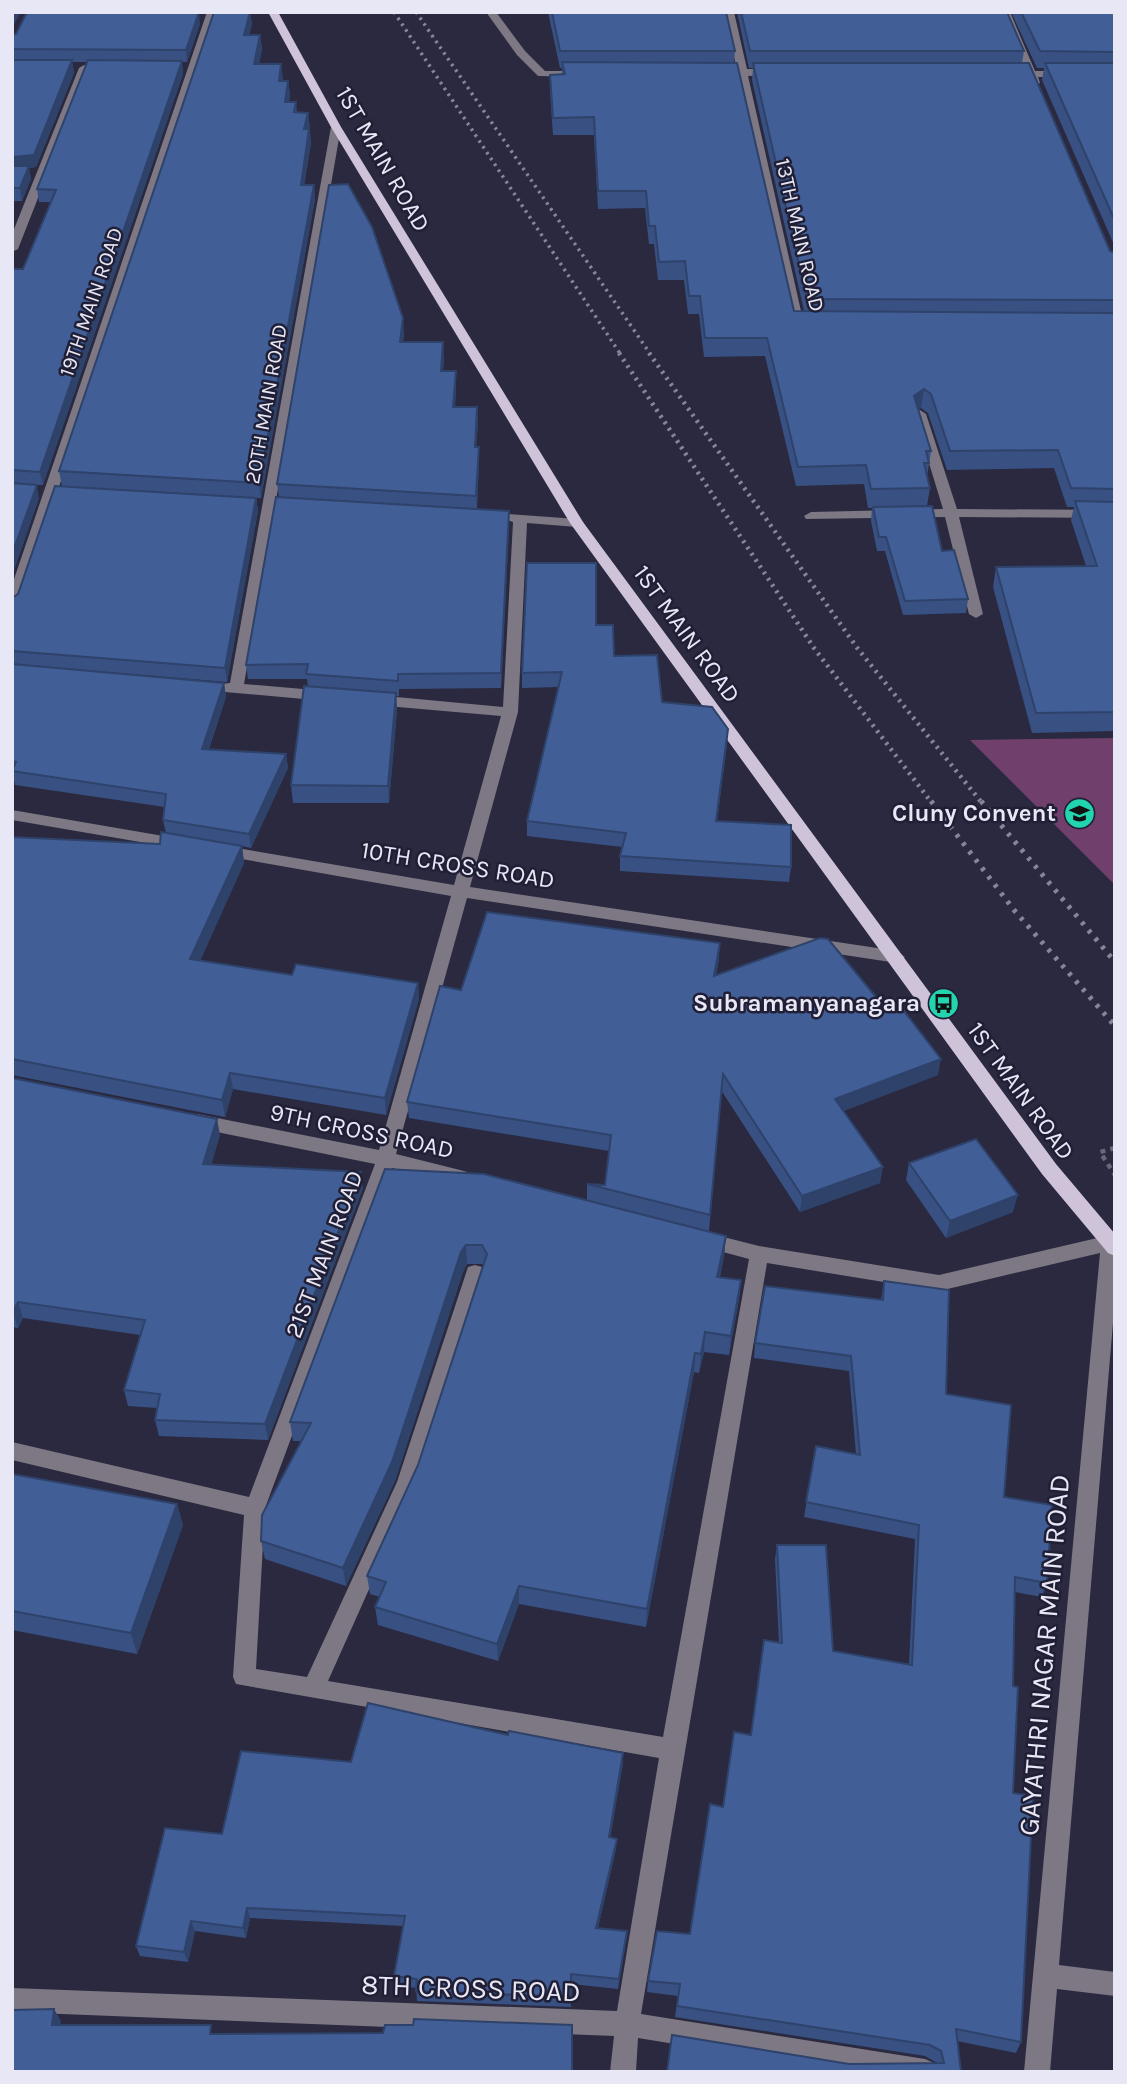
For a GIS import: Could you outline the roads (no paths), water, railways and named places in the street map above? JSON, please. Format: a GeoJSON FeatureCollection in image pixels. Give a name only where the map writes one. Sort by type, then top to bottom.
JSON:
{"type":"FeatureCollection","features":[{"type":"Feature","properties":{"kind":"main road","name":"1ST MAIN ROAD"},"geometry":{"type":"LineString","coordinates":[[273,12],[336,127],[577,523],[897,957],[1049,1169],[1112,1246]]}},
{"type":"Feature","properties":{"kind":"street","name":"19TH MAIN ROAD"},"geometry":{"type":"LineString","coordinates":[[12,607],[186,68],[212,12]]}},
{"type":"Feature","properties":{"kind":"street"},"geometry":{"type":"LineString","coordinates":[[491,12],[521,53],[542,74],[595,74]]}},
{"type":"Feature","properties":{"kind":"street","name":"13TH MAIN ROAD"},"geometry":{"type":"LineString","coordinates":[[729,12],[798,324],[826,324]]}},
{"type":"Feature","properties":{"kind":"street"},"geometry":{"type":"LineString","coordinates":[[1005,12],[1042,99]]}},
{"type":"Feature","properties":{"kind":"street"},"geometry":{"type":"LineString","coordinates":[[12,249],[37,173],[78,67],[97,68]]}},
{"type":"Feature","properties":{"kind":"street"},"geometry":{"type":"LineString","coordinates":[[702,73],[784,72]]}},
{"type":"Feature","properties":{"kind":"street"},"geometry":{"type":"LineString","coordinates":[[1004,74],[1115,74]]}},
{"type":"Feature","properties":{"kind":"street","name":"20TH MAIN ROAD"},"geometry":{"type":"LineString","coordinates":[[236,688],[336,127]]}},
{"type":"Feature","properties":{"kind":"street"},"geometry":{"type":"LineString","coordinates":[[920,414],[951,513],[976,614]]}},
{"type":"Feature","properties":{"kind":"street"},"geometry":{"type":"LineString","coordinates":[[810,516],[1115,514]]}},
{"type":"Feature","properties":{"kind":"street"},"geometry":{"type":"LineString","coordinates":[[494,517],[577,523]]}},
{"type":"Feature","properties":{"kind":"street"},"geometry":{"type":"LineString","coordinates":[[462,891],[510,712],[520,519]]}},
{"type":"Feature","properties":{"kind":"street"},"geometry":{"type":"LineString","coordinates":[[208,686],[510,712]]}},
{"type":"Feature","properties":{"kind":"street","name":"10TH CROSS ROAD"},"geometry":{"type":"LineString","coordinates":[[12,815],[462,891],[897,957]]}},
{"type":"Feature","properties":{"kind":"street","name":"21ST MAIN ROAD"},"geometry":{"type":"LineString","coordinates":[[313,1688],[244,1677],[255,1508],[386,1158],[462,891]]}},
{"type":"Feature","properties":{"kind":"street","name":"9TH CROSS ROAD"},"geometry":{"type":"LineString","coordinates":[[173,1116],[386,1158],[479,1182]]}},
{"type":"Feature","properties":{"kind":"street"},"geometry":{"type":"LineString","coordinates":[[692,1237],[759,1254],[939,1283],[1112,1246]]}},
{"type":"Feature","properties":{"kind":"street","name":"GAYATHRI NAGAR MAIN ROAD"},"geometry":{"type":"LineString","coordinates":[[1037,2072],[1112,1246]]}},
{"type":"Feature","properties":{"kind":"street"},"geometry":{"type":"LineString","coordinates":[[623,2072],[627,2024],[672,1749],[759,1254]]}},
{"type":"Feature","properties":{"kind":"street"},"geometry":{"type":"LineString","coordinates":[[475,1273],[407,1482],[313,1688],[672,1749]]}},
{"type":"Feature","properties":{"kind":"street"},"geometry":{"type":"LineString","coordinates":[[12,1451],[255,1508]]}},
{"type":"Feature","properties":{"kind":"street"},"geometry":{"type":"LineString","coordinates":[[1046,1976],[1115,1984]]}},
{"type":"Feature","properties":{"kind":"street","name":"8TH CROSS ROAD"},"geometry":{"type":"LineString","coordinates":[[12,2000],[627,2024],[925,2072]]}},
{"type":"Feature","properties":{"kind":"railway"},"geometry":{"type":"LineString","coordinates":[[394,12],[621,355]]}},
{"type":"Feature","properties":{"kind":"railway"},"geometry":{"type":"LineString","coordinates":[[416,12],[651,355]]}},
{"type":"Feature","properties":{"kind":"railway"},"geometry":{"type":"LineString","coordinates":[[619,353],[814,648],[932,803]]}},
{"type":"Feature","properties":{"kind":"railway"},"geometry":{"type":"LineString","coordinates":[[649,353],[858,649],[982,803]]}},
{"type":"Feature","properties":{"kind":"railway"},"geometry":{"type":"LineString","coordinates":[[931,801],[1014,910],[1115,1026]]}},
{"type":"Feature","properties":{"kind":"railway"},"geometry":{"type":"LineString","coordinates":[[981,801],[1115,962]]}},
{"type":"Feature","properties":{"kind":"place","name":"Cluny Convent"},"geometry":{"type":"Point","coordinates":[1079,813]}},
{"type":"Feature","properties":{"kind":"place","name":"Subramanyanagara"},"geometry":{"type":"Point","coordinates":[943,1003]}}]}
